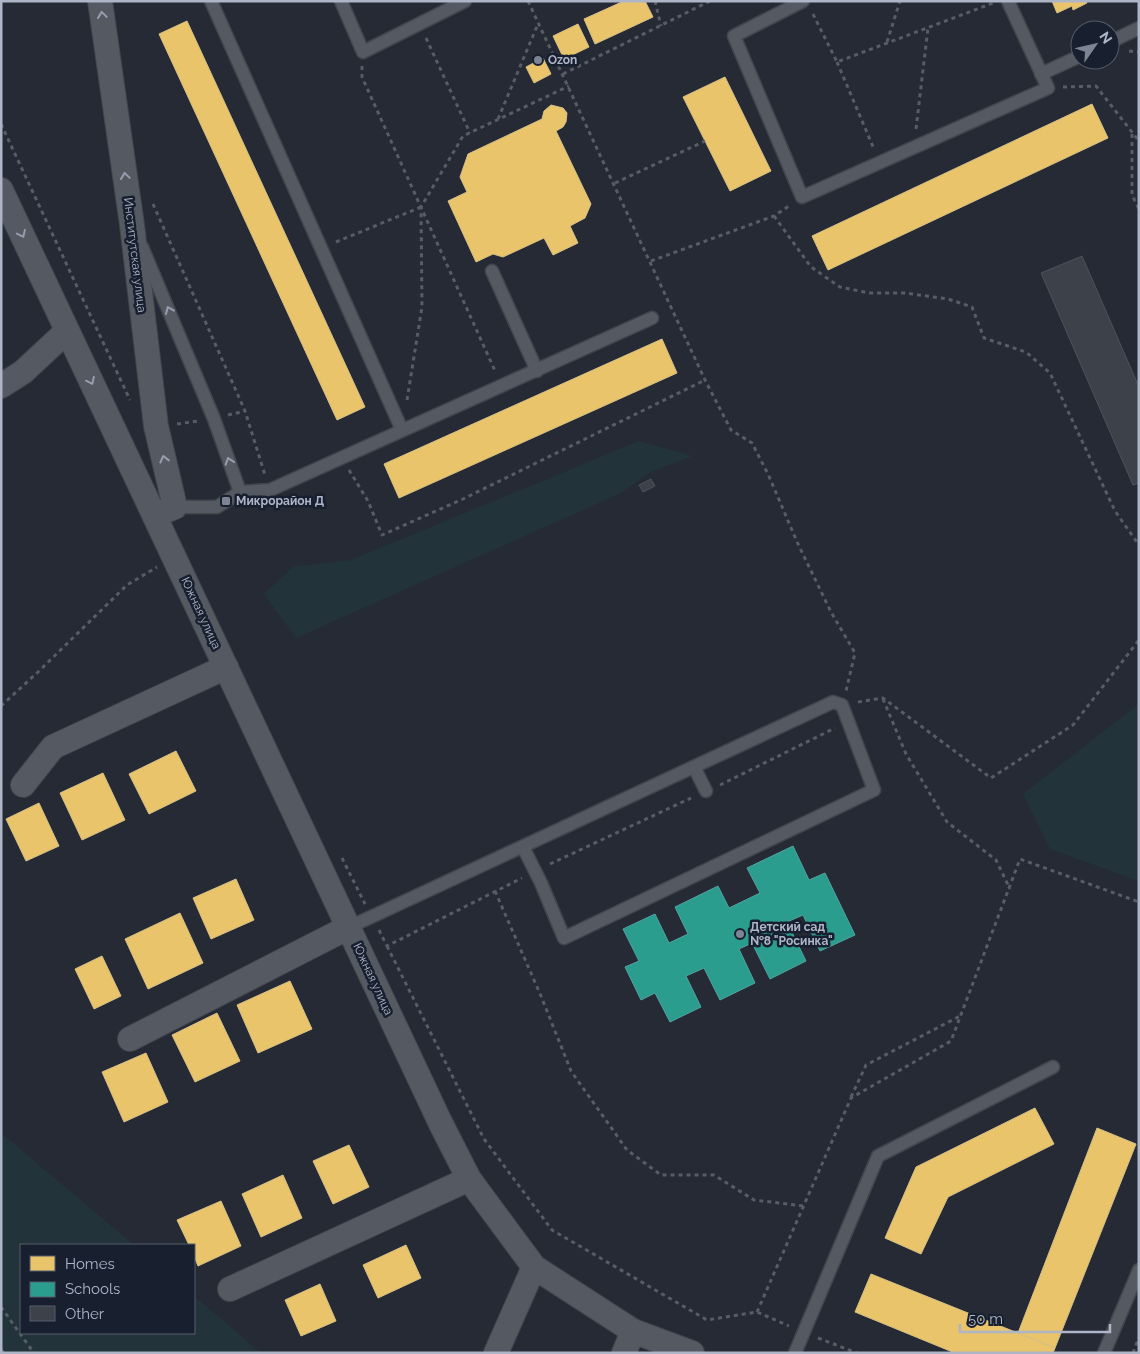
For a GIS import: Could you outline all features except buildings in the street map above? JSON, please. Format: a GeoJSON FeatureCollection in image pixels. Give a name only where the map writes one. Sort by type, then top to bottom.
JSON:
{"type":"FeatureCollection","features":[{"type":"Feature","properties":{"kind":"street","name":"Институтская улица"},"geometry":{"type":"LineString","coordinates":[[100,1],[132,224],[165,511]]}},
{"type":"Feature","properties":{"kind":"street"},"geometry":{"type":"LineString","coordinates":[[1,190],[144,491],[165,511]]}},
{"type":"Feature","properties":{"kind":"street"},"geometry":{"type":"LineString","coordinates":[[1,386],[23,372],[67,331]]}},
{"type":"Feature","properties":{"kind":"street","name":"Южная улица"},"geometry":{"type":"LineString","coordinates":[[165,511],[175,557],[468,1179],[534,1267],[633,1331],[692,1353]]}},
{"type":"Feature","properties":{"kind":"street"},"geometry":{"type":"LineString","coordinates":[[23,785],[53,747],[226,667]]}},
{"type":"Feature","properties":{"kind":"street"},"geometry":{"type":"LineString","coordinates":[[130,1039],[349,927]]}},
{"type":"Feature","properties":{"kind":"street"},"geometry":{"type":"LineString","coordinates":[[230,1289],[468,1179]]}},
{"type":"Feature","properties":{"kind":"street"},"geometry":{"type":"LineString","coordinates":[[496,1353],[534,1267]]}},
{"type":"Feature","properties":{"kind":"street"},"geometry":{"type":"LineString","coordinates":[[624,1353],[633,1331]]}},
{"type":"Feature","properties":{"kind":"lane"},"geometry":{"type":"LineString","coordinates":[[211,1],[402,430]]}},
{"type":"Feature","properties":{"kind":"lane"},"geometry":{"type":"LineString","coordinates":[[341,1],[362,52],[466,1]]}},
{"type":"Feature","properties":{"kind":"lane"},"geometry":{"type":"LineString","coordinates":[[807,6],[734,36],[802,197],[1048,88],[1008,1]]}},
{"type":"Feature","properties":{"kind":"lane"},"geometry":{"type":"LineString","coordinates":[[1120,37],[1139,28]]}},
{"type":"Feature","properties":{"kind":"lane"},"geometry":{"type":"LineString","coordinates":[[1040,74],[1070,60]]}},
{"type":"Feature","properties":{"kind":"lane"},"geometry":{"type":"LineString","coordinates":[[132,224],[214,419],[240,492]]}},
{"type":"Feature","properties":{"kind":"lane"},"geometry":{"type":"LineString","coordinates":[[492,271],[537,371]]}},
{"type":"Feature","properties":{"kind":"lane"},"geometry":{"type":"LineString","coordinates":[[165,511],[217,507],[240,492],[270,490],[652,318]]}},
{"type":"Feature","properties":{"kind":"lane"},"geometry":{"type":"LineString","coordinates":[[349,927],[371,916],[833,702],[842,705],[874,790],[564,938],[523,846]]}},
{"type":"Feature","properties":{"kind":"lane"},"geometry":{"type":"LineString","coordinates":[[694,767],[706,791]]}},
{"type":"Feature","properties":{"kind":"lane"},"geometry":{"type":"LineString","coordinates":[[795,1353],[802,1332],[878,1156],[1053,1067]]}},
{"type":"Feature","properties":{"kind":"lane"},"geometry":{"type":"LineString","coordinates":[[1104,1353],[1139,1270]]}},
{"type":"Feature","properties":{"kind":"path"},"geometry":{"type":"LineString","coordinates":[[528,1],[731,430],[752,442],[831,612],[855,654],[842,705],[883,698],[991,778],[1073,725],[1139,640]]}},
{"type":"Feature","properties":{"kind":"path"},"geometry":{"type":"LineString","coordinates":[[655,1],[661,26]]}},
{"type":"Feature","properties":{"kind":"path"},"geometry":{"type":"LineString","coordinates":[[563,74],[710,1]]}},
{"type":"Feature","properties":{"kind":"path"},"geometry":{"type":"LineString","coordinates":[[887,43],[900,1]]}},
{"type":"Feature","properties":{"kind":"path"},"geometry":{"type":"LineString","coordinates":[[837,62],[999,1]]}},
{"type":"Feature","properties":{"kind":"path"},"geometry":{"type":"LineString","coordinates":[[807,6],[837,62],[880,163]]}},
{"type":"Feature","properties":{"kind":"path"},"geometry":{"type":"LineString","coordinates":[[498,120],[538,23]]}},
{"type":"Feature","properties":{"kind":"path"},"geometry":{"type":"LineString","coordinates":[[420,24],[470,133]]}},
{"type":"Feature","properties":{"kind":"path"},"geometry":{"type":"LineString","coordinates":[[914,148],[928,28]]}},
{"type":"Feature","properties":{"kind":"path"},"geometry":{"type":"LineString","coordinates":[[362,52],[362,77],[502,385]]}},
{"type":"Feature","properties":{"kind":"path"},"geometry":{"type":"LineString","coordinates":[[402,430],[422,306],[421,207],[463,136],[569,86]]}},
{"type":"Feature","properties":{"kind":"path"},"geometry":{"type":"LineString","coordinates":[[1048,88],[1096,86],[1139,141]]}},
{"type":"Feature","properties":{"kind":"path"},"geometry":{"type":"LineString","coordinates":[[1,124],[134,408]]}},
{"type":"Feature","properties":{"kind":"path"},"geometry":{"type":"LineString","coordinates":[[1132,133],[1132,195],[1139,209]]}},
{"type":"Feature","properties":{"kind":"path"},"geometry":{"type":"LineString","coordinates":[[615,183],[705,141]]}},
{"type":"Feature","properties":{"kind":"path"},"geometry":{"type":"LineString","coordinates":[[651,261],[774,216],[802,197]]}},
{"type":"Feature","properties":{"kind":"path"},"geometry":{"type":"LineString","coordinates":[[151,200],[245,411],[270,490]]}},
{"type":"Feature","properties":{"kind":"path"},"geometry":{"type":"LineString","coordinates":[[321,248],[421,207]]}},
{"type":"Feature","properties":{"kind":"path"},"geometry":{"type":"LineString","coordinates":[[774,216],[812,267],[840,287],[870,293],[905,293],[948,299],[972,307],[984,338],[1026,352],[1050,373],[1115,511],[1139,545]]}},
{"type":"Feature","properties":{"kind":"path"},"geometry":{"type":"LineString","coordinates":[[341,458],[368,501],[382,535],[463,499],[706,380]]}},
{"type":"Feature","properties":{"kind":"path"},"geometry":{"type":"LineString","coordinates":[[156,426],[214,419],[245,411]]}},
{"type":"Feature","properties":{"kind":"path"},"geometry":{"type":"LineString","coordinates":[[1,706],[127,585],[175,557]]}},
{"type":"Feature","properties":{"kind":"path"},"geometry":{"type":"LineString","coordinates":[[883,698],[906,754],[947,822],[996,860],[1010,889]]}},
{"type":"Feature","properties":{"kind":"path"},"geometry":{"type":"LineString","coordinates":[[387,946],[535,871],[706,791],[847,722]]}},
{"type":"Feature","properties":{"kind":"path"},"geometry":{"type":"LineString","coordinates":[[341,855],[484,1139],[552,1230],[707,1320],[757,1312],[856,1353]]}},
{"type":"Feature","properties":{"kind":"path"},"geometry":{"type":"LineString","coordinates":[[850,1098],[951,1041],[1020,859],[1139,902]]}},
{"type":"Feature","properties":{"kind":"path"},"geometry":{"type":"LineString","coordinates":[[495,891],[541,996],[571,1071],[627,1150],[661,1175],[714,1175],[754,1200],[804,1206]]}},
{"type":"Feature","properties":{"kind":"path"},"geometry":{"type":"LineString","coordinates":[[757,1312],[866,1065],[960,1016]]}},
{"type":"Feature","properties":{"kind":"path"},"geometry":{"type":"LineString","coordinates":[[1,1307],[20,1333]]}},
{"type":"Feature","properties":{"kind":"path"},"geometry":{"type":"LineString","coordinates":[[20,1334],[34,1353]]}},
{"type":"Feature","properties":{"kind":"path"},"geometry":{"type":"LineString","coordinates":[[1133,1353],[1139,1338]]}},
{"type":"Feature","properties":{"kind":"path"},"geometry":{"type":"LineString","coordinates":[[1,1350],[4,1353]]}},
{"type":"Feature","properties":{"kind":"shaded area"},"geometry":{"type":"Polygon","coordinates":[[[639,441],[693,456],[651,472],[619,494],[296,638],[264,594],[293,567],[351,560],[639,441]]]}},
{"type":"Feature","properties":{"kind":"shaded area"},"geometry":{"type":"Polygon","coordinates":[[[1139,704],[1139,881],[1050,849],[1023,794],[1139,704]]]}},
{"type":"Feature","properties":{"kind":"shaded area"},"geometry":{"type":"Polygon","coordinates":[[[1,1133],[133,1244],[20,1244],[20,1334],[195,1334],[195,1297],[261,1353],[1,1353],[1,1133]]]}},
{"type":"Feature","properties":{"kind":"place","name":"Ozon"},"geometry":{"type":"Point","coordinates":[538,60]}},
{"type":"Feature","properties":{"kind":"place","name":"Микрорайон Д"},"geometry":{"type":"Point","coordinates":[226,501]}},
{"type":"Feature","properties":{"kind":"place","name":"Детский сад №8 \"Росинка\""},"geometry":{"type":"Point","coordinates":[740,934]}}]}
